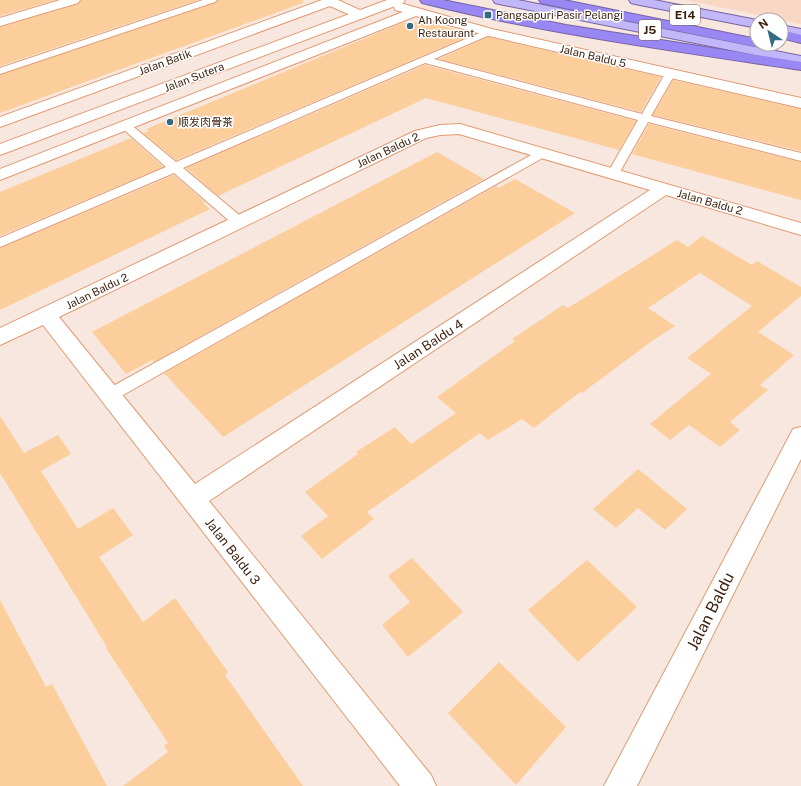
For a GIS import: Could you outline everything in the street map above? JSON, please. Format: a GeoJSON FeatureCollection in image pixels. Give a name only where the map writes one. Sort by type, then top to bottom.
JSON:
{"type":"FeatureCollection","features":[{"type":"Feature","properties":{"kind":"highway"},"geometry":{"type":"LineString","coordinates":[[426,0],[503,17],[801,66]]}},
{"type":"Feature","properties":{"kind":"highway","name":"E14"},"geometry":{"type":"LineString","coordinates":[[545,0],[749,41]]}},
{"type":"Feature","properties":{"kind":"highway","name":"E14"},"geometry":{"type":"LineString","coordinates":[[621,2],[749,28]]}},
{"type":"Feature","properties":{"kind":"highway"},"geometry":{"type":"LineString","coordinates":[[789,36],[801,39]]}},
{"type":"Feature","properties":{"kind":"highway"},"geometry":{"type":"LineString","coordinates":[[789,49],[801,52]]}},
{"type":"Feature","properties":{"kind":"main road","name":"J5"},"geometry":{"type":"LineString","coordinates":[[499,0],[801,60]]}},
{"type":"Feature","properties":{"kind":"main road","name":"J5"},"geometry":{"type":"LineString","coordinates":[[635,0],[666,4],[749,22]]}},
{"type":"Feature","properties":{"kind":"main road"},"geometry":{"type":"LineString","coordinates":[[789,31],[801,33]]}},
{"type":"Feature","properties":{"kind":"street"},"geometry":{"type":"LineString","coordinates":[[0,22],[74,0]]}},
{"type":"Feature","properties":{"kind":"street","name":"Jalan Batik"},"geometry":{"type":"LineString","coordinates":[[0,122],[329,0],[358,14]]}},
{"type":"Feature","properties":{"kind":"street","name":"Jalan Sutera"},"geometry":{"type":"LineString","coordinates":[[0,150],[392,1]]}},
{"type":"Feature","properties":{"kind":"street","name":"Jalan Baldu 5"},"geometry":{"type":"LineString","coordinates":[[392,1],[414,12],[489,32],[801,103]]}},
{"type":"Feature","properties":{"kind":"street"},"geometry":{"type":"LineString","coordinates":[[0,175],[414,12]]}},
{"type":"Feature","properties":{"kind":"street"},"geometry":{"type":"LineString","coordinates":[[107,110],[126,126]]}},
{"type":"Feature","properties":{"kind":"street","name":"Jalan Baldu 2"},"geometry":{"type":"LineString","coordinates":[[0,337],[421,134],[440,130],[460,129],[801,229]]}},
{"type":"Feature","properties":{"kind":"street","name":"Jalan Baldu 4"},"geometry":{"type":"LineString","coordinates":[[192,499],[664,189]]}},
{"type":"Feature","properties":{"kind":"street","name":"Jalan Baldu 3"},"geometry":{"type":"LineString","coordinates":[[46,315],[420,786]]}},
{"type":"Feature","properties":{"kind":"street","name":"Jalan Baldu"},"geometry":{"type":"LineString","coordinates":[[620,786],[801,436]]}},
{"type":"Feature","properties":{"kind":"lane"},"geometry":{"type":"LineString","coordinates":[[0,71],[212,0]]}},
{"type":"Feature","properties":{"kind":"lane"},"geometry":{"type":"LineString","coordinates":[[0,243],[489,32]]}},
{"type":"Feature","properties":{"kind":"lane"},"geometry":{"type":"LineString","coordinates":[[424,60],[644,118],[801,157]]}},
{"type":"Feature","properties":{"kind":"lane"},"geometry":{"type":"LineString","coordinates":[[612,174],[670,74]]}},
{"type":"Feature","properties":{"kind":"lane"},"geometry":{"type":"LineString","coordinates":[[126,126],[239,222]]}},
{"type":"Feature","properties":{"kind":"lane"},"geometry":{"type":"LineString","coordinates":[[110,395],[542,153]]}},
{"type":"Feature","properties":{"kind":"shaded area"},"geometry":{"type":"Polygon","coordinates":[[[685,0],[801,0],[801,24],[789,22],[789,12],[749,12],[749,13],[685,0]]]}},
{"type":"Feature","properties":{"kind":"building"},"geometry":{"type":"Polygon","coordinates":[[[0,0],[55,0],[0,16],[0,0]]]}},
{"type":"Feature","properties":{"kind":"building"},"geometry":{"type":"Polygon","coordinates":[[[81,0],[198,0],[0,66],[0,27],[78,4],[81,0]]]}},
{"type":"Feature","properties":{"kind":"building"},"geometry":{"type":"Polygon","coordinates":[[[218,0],[303,0],[303,3],[0,113],[0,75],[215,3],[218,0]]]}},
{"type":"Feature","properties":{"kind":"building"},"geometry":{"type":"Polygon","coordinates":[[[426,22],[474,34],[176,160],[143,133],[149,131],[146,129],[402,23],[426,22]]]}},
{"type":"Feature","properties":{"kind":"building"},"geometry":{"type":"Polygon","coordinates":[[[488,37],[661,77],[641,112],[439,59],[488,37]]]}},
{"type":"Feature","properties":{"kind":"building"},"geometry":{"type":"Polygon","coordinates":[[[425,65],[636,121],[619,150],[426,98],[218,196],[186,168],[425,65]]]}},
{"type":"Feature","properties":{"kind":"building"},"geometry":{"type":"Polygon","coordinates":[[[673,80],[801,109],[801,151],[653,115],[673,80]]]}},
{"type":"Feature","properties":{"kind":"building"},"geometry":{"type":"Polygon","coordinates":[[[649,124],[801,162],[801,200],[632,154],[649,124]]]}},
{"type":"Feature","properties":{"kind":"building"},"geometry":{"type":"Polygon","coordinates":[[[131,138],[163,167],[0,236],[0,192],[131,138]]]}},
{"type":"Feature","properties":{"kind":"building"},"geometry":{"type":"Polygon","coordinates":[[[437,152],[484,179],[154,362],[152,360],[126,374],[92,332],[437,152]]]}},
{"type":"Feature","properties":{"kind":"building"},"geometry":{"type":"Polygon","coordinates":[[[174,175],[205,202],[203,203],[210,209],[0,310],[0,248],[174,175]]]}},
{"type":"Feature","properties":{"kind":"building"},"geometry":{"type":"Polygon","coordinates":[[[515,179],[575,213],[223,437],[164,373],[496,186],[499,188],[515,179]]]}},
{"type":"Feature","properties":{"kind":"building"},"geometry":{"type":"Polygon","coordinates":[[[702,236],[752,265],[757,261],[801,287],[801,296],[758,332],[794,355],[760,385],[768,390],[730,422],[740,430],[720,447],[689,425],[670,440],[650,424],[711,374],[687,358],[752,306],[700,273],[648,308],[675,326],[652,341],[582,393],[580,392],[534,428],[522,419],[488,440],[480,433],[367,512],[374,519],[322,559],[301,536],[328,516],[305,492],[358,454],[356,452],[395,427],[411,444],[456,413],[437,397],[515,341],[512,339],[563,305],[568,308],[677,240],[688,247],[702,236]]]}},
{"type":"Feature","properties":{"kind":"building"},"geometry":{"type":"Polygon","coordinates":[[[0,416],[24,453],[58,435],[71,454],[41,471],[78,529],[113,508],[133,535],[99,557],[143,622],[175,598],[228,672],[225,675],[303,786],[123,786],[168,752],[164,746],[168,743],[106,648],[107,647],[0,473],[0,416]]]}},
{"type":"Feature","properties":{"kind":"building"},"geometry":{"type":"Polygon","coordinates":[[[638,469],[687,509],[665,530],[638,508],[616,528],[593,509],[638,469]]]}},
{"type":"Feature","properties":{"kind":"building"},"geometry":{"type":"Polygon","coordinates":[[[412,558],[463,612],[408,657],[382,625],[410,602],[388,576],[412,558]]]}},
{"type":"Feature","properties":{"kind":"building"},"geometry":{"type":"Polygon","coordinates":[[[587,560],[637,607],[578,662],[528,610],[587,560]]]}},
{"type":"Feature","properties":{"kind":"building"},"geometry":{"type":"Polygon","coordinates":[[[0,600],[46,687],[52,684],[107,786],[0,786],[0,600]]]}},
{"type":"Feature","properties":{"kind":"building"},"geometry":{"type":"Polygon","coordinates":[[[499,662],[566,727],[516,785],[448,713],[499,662]]]}},
{"type":"Feature","properties":{"kind":"place","name":"Pangsapuri Pasir Pelangi"},"geometry":{"type":"Point","coordinates":[488,15]}},
{"type":"Feature","properties":{"kind":"place","name":"Ah Koong Restaurant"},"geometry":{"type":"Point","coordinates":[410,26]}},
{"type":"Feature","properties":{"kind":"place","name":"顺发肉骨茶"},"geometry":{"type":"Point","coordinates":[170,122]}}]}
